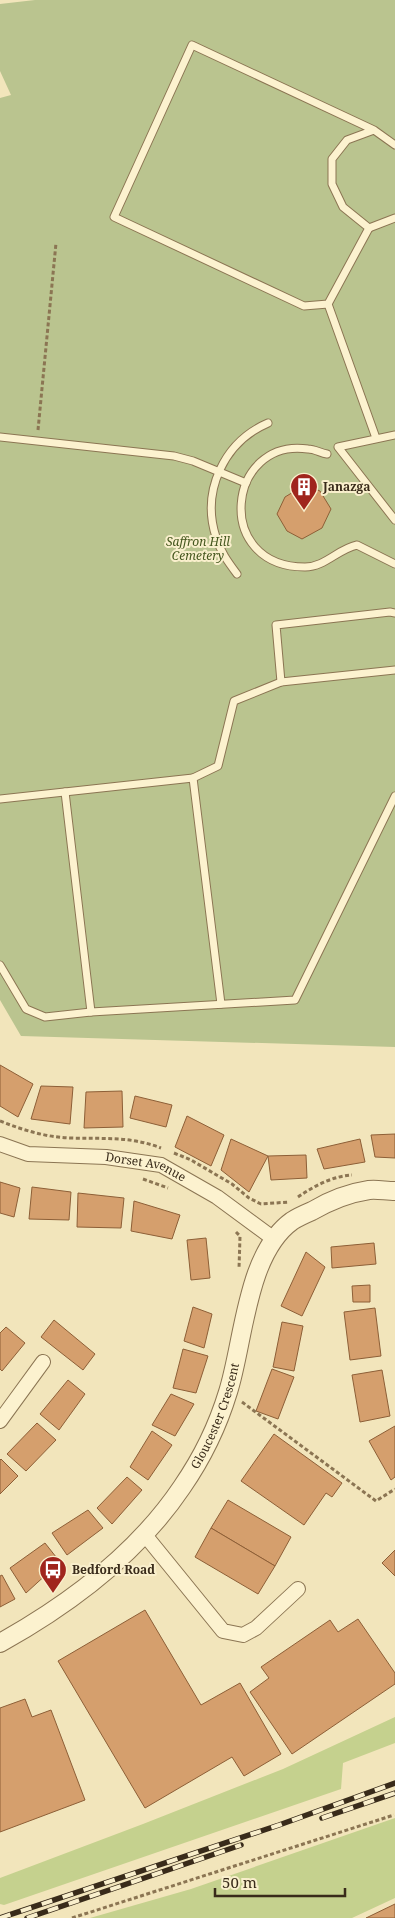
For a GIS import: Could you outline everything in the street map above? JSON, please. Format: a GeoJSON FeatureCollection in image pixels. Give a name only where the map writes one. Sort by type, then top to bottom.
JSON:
{"type":"FeatureCollection","features":[{"type":"Feature","properties":{"kind":"street","name":"Dorset Avenue"},"geometry":{"type":"LineString","coordinates":[[0,1144],[28,1154],[106,1157],[161,1165],[218,1197],[274,1239]]}},
{"type":"Feature","properties":{"kind":"street","name":"Gloucester Crescent"},"geometry":{"type":"LineString","coordinates":[[0,1643],[36,1623],[75,1596],[110,1567],[145,1535],[182,1487],[212,1434],[229,1392],[253,1282],[274,1239],[292,1221],[330,1201],[369,1190],[395,1191]]}},
{"type":"Feature","properties":{"kind":"street"},"geometry":{"type":"LineString","coordinates":[[0,1421],[43,1362]]}},
{"type":"Feature","properties":{"kind":"street"},"geometry":{"type":"LineString","coordinates":[[145,1535],[223,1631],[243,1634],[256,1628],[298,1589]]}},
{"type":"Feature","properties":{"kind":"lane"},"geometry":{"type":"LineString","coordinates":[[328,304],[304,306],[114,217],[192,45],[374,130],[395,145]]}},
{"type":"Feature","properties":{"kind":"lane"},"geometry":{"type":"LineString","coordinates":[[369,228],[343,207],[332,184],[332,159],[347,140],[374,130]]}},
{"type":"Feature","properties":{"kind":"lane"},"geometry":{"type":"LineString","coordinates":[[376,438],[328,304],[369,228],[395,218]]}},
{"type":"Feature","properties":{"kind":"lane"},"geometry":{"type":"LineString","coordinates":[[237,574],[221,550],[212,525],[211,497],[218,472],[225,459],[248,433],[268,423]]}},
{"type":"Feature","properties":{"kind":"lane"},"geometry":{"type":"LineString","coordinates":[[395,434],[338,447],[395,520]]}},
{"type":"Feature","properties":{"kind":"lane"},"geometry":{"type":"LineString","coordinates":[[0,437],[174,456],[193,461],[246,483]]}},
{"type":"Feature","properties":{"kind":"lane"},"geometry":{"type":"LineString","coordinates":[[326,454],[309,449],[290,449],[270,456],[254,468],[246,483],[240,506],[243,526],[253,544],[268,558],[287,566],[307,567],[325,562],[341,551],[357,545],[395,564]]}},
{"type":"Feature","properties":{"kind":"lane"},"geometry":{"type":"LineString","coordinates":[[281,682],[276,625],[395,613]]}},
{"type":"Feature","properties":{"kind":"lane"},"geometry":{"type":"LineString","coordinates":[[0,799],[193,778],[218,766],[234,701],[281,682],[395,670]]}},
{"type":"Feature","properties":{"kind":"lane"},"geometry":{"type":"LineString","coordinates":[[193,778],[222,1004]]}},
{"type":"Feature","properties":{"kind":"lane"},"geometry":{"type":"LineString","coordinates":[[65,792],[92,1012]]}},
{"type":"Feature","properties":{"kind":"lane"},"geometry":{"type":"LineString","coordinates":[[0,965],[26,1009],[45,1017],[92,1012],[295,1000],[395,796]]}},
{"type":"Feature","properties":{"kind":"path"},"geometry":{"type":"LineString","coordinates":[[36,441],[56,243]]}},
{"type":"Feature","properties":{"kind":"path"},"geometry":{"type":"LineString","coordinates":[[137,1177],[176,1192]]}},
{"type":"Feature","properties":{"kind":"path"},"geometry":{"type":"LineString","coordinates":[[230,1227],[240,1236],[237,1274]]}},
{"type":"Feature","properties":{"kind":"path"},"geometry":{"type":"LineString","coordinates":[[229,1392],[376,1501],[395,1489]]}},
{"type":"Feature","properties":{"kind":"path"},"geometry":{"type":"LineString","coordinates":[[72,1918],[394,1815]]}},
{"type":"Feature","properties":{"kind":"green space","name":"Saffron Hill Cemetery"},"geometry":{"type":"Polygon","coordinates":[[[35,0],[395,0],[395,1047],[21,1036],[0,1000],[0,98],[11,95],[0,71],[0,4],[35,0]]]}},
{"type":"Feature","properties":{"kind":"green space"},"geometry":{"type":"Polygon","coordinates":[[[395,1717],[395,1743],[343,1763],[341,1789],[4,1905],[0,1904],[0,1878],[283,1769],[395,1717]]]}},
{"type":"Feature","properties":{"kind":"green space"},"geometry":{"type":"Polygon","coordinates":[[[395,1818],[395,1898],[352,1918],[90,1918],[191,1889],[395,1818]]]}},
{"type":"Feature","properties":{"kind":"building","name":"Janazga"},"geometry":{"type":"Polygon","coordinates":[[[305,485],[320,491],[331,509],[322,528],[302,539],[287,531],[277,514],[285,497],[305,485]]]}},
{"type":"Feature","properties":{"kind":"building"},"geometry":{"type":"Polygon","coordinates":[[[0,1065],[33,1084],[18,1117],[0,1106],[0,1065]]]}},
{"type":"Feature","properties":{"kind":"building"},"geometry":{"type":"Polygon","coordinates":[[[41,1086],[73,1087],[70,1124],[31,1119],[41,1086]]]}},
{"type":"Feature","properties":{"kind":"building"},"geometry":{"type":"Polygon","coordinates":[[[122,1091],[123,1127],[84,1128],[86,1092],[122,1091]]]}},
{"type":"Feature","properties":{"kind":"building"},"geometry":{"type":"Polygon","coordinates":[[[135,1096],[172,1105],[166,1127],[130,1118],[135,1096]]]}},
{"type":"Feature","properties":{"kind":"building"},"geometry":{"type":"Polygon","coordinates":[[[187,1116],[224,1135],[211,1166],[175,1147],[187,1116]]]}},
{"type":"Feature","properties":{"kind":"building"},"geometry":{"type":"Polygon","coordinates":[[[395,1134],[395,1158],[375,1157],[371,1135],[395,1134]]]}},
{"type":"Feature","properties":{"kind":"building"},"geometry":{"type":"Polygon","coordinates":[[[231,1139],[268,1156],[249,1192],[221,1170],[231,1139]]]}},
{"type":"Feature","properties":{"kind":"building"},"geometry":{"type":"Polygon","coordinates":[[[360,1139],[365,1162],[324,1169],[317,1149],[360,1139]]]}},
{"type":"Feature","properties":{"kind":"building"},"geometry":{"type":"Polygon","coordinates":[[[306,1155],[307,1178],[271,1180],[268,1156],[306,1155]]]}},
{"type":"Feature","properties":{"kind":"building"},"geometry":{"type":"Polygon","coordinates":[[[0,1182],[20,1188],[14,1217],[0,1213],[0,1182]]]}},
{"type":"Feature","properties":{"kind":"building"},"geometry":{"type":"Polygon","coordinates":[[[32,1187],[71,1192],[69,1220],[29,1219],[32,1187]]]}},
{"type":"Feature","properties":{"kind":"building"},"geometry":{"type":"Polygon","coordinates":[[[78,1193],[124,1198],[121,1228],[77,1227],[78,1193]]]}},
{"type":"Feature","properties":{"kind":"building"},"geometry":{"type":"Polygon","coordinates":[[[134,1201],[180,1215],[172,1239],[131,1231],[134,1201]]]}},
{"type":"Feature","properties":{"kind":"building"},"geometry":{"type":"Polygon","coordinates":[[[206,1238],[210,1278],[191,1280],[187,1240],[206,1238]]]}},
{"type":"Feature","properties":{"kind":"building"},"geometry":{"type":"Polygon","coordinates":[[[374,1243],[376,1264],[332,1268],[331,1247],[374,1243]]]}},
{"type":"Feature","properties":{"kind":"building"},"geometry":{"type":"Polygon","coordinates":[[[306,1252],[325,1267],[302,1316],[281,1306],[306,1252]]]}},
{"type":"Feature","properties":{"kind":"building"},"geometry":{"type":"Polygon","coordinates":[[[370,1285],[370,1302],[353,1302],[352,1286],[370,1285]]]}},
{"type":"Feature","properties":{"kind":"building"},"geometry":{"type":"Polygon","coordinates":[[[193,1307],[212,1314],[204,1348],[184,1341],[193,1307]]]}},
{"type":"Feature","properties":{"kind":"building"},"geometry":{"type":"Polygon","coordinates":[[[375,1308],[381,1356],[350,1360],[344,1312],[375,1308]]]}},
{"type":"Feature","properties":{"kind":"building"},"geometry":{"type":"Polygon","coordinates":[[[54,1320],[95,1354],[83,1370],[41,1337],[54,1320]]]}},
{"type":"Feature","properties":{"kind":"building"},"geometry":{"type":"Polygon","coordinates":[[[282,1322],[303,1326],[294,1371],[273,1367],[282,1322]]]}},
{"type":"Feature","properties":{"kind":"building"},"geometry":{"type":"Polygon","coordinates":[[[6,1327],[25,1343],[2,1371],[0,1369],[0,1333],[6,1327]]]}},
{"type":"Feature","properties":{"kind":"building"},"geometry":{"type":"Polygon","coordinates":[[[183,1349],[208,1356],[196,1393],[173,1388],[183,1349]]]}},
{"type":"Feature","properties":{"kind":"building"},"geometry":{"type":"Polygon","coordinates":[[[272,1369],[294,1377],[278,1419],[256,1411],[272,1369]]]}},
{"type":"Feature","properties":{"kind":"building"},"geometry":{"type":"Polygon","coordinates":[[[382,1370],[390,1416],[360,1422],[352,1375],[382,1370]]]}},
{"type":"Feature","properties":{"kind":"building"},"geometry":{"type":"Polygon","coordinates":[[[68,1380],[85,1394],[59,1430],[40,1414],[68,1380]]]}},
{"type":"Feature","properties":{"kind":"building"},"geometry":{"type":"Polygon","coordinates":[[[171,1394],[194,1404],[175,1436],[152,1425],[171,1394]]]}},
{"type":"Feature","properties":{"kind":"building"},"geometry":{"type":"Polygon","coordinates":[[[37,1423],[56,1440],[26,1471],[7,1454],[37,1423]]]}},
{"type":"Feature","properties":{"kind":"building"},"geometry":{"type":"Polygon","coordinates":[[[395,1426],[395,1477],[391,1480],[369,1441],[395,1426]]]}},
{"type":"Feature","properties":{"kind":"building"},"geometry":{"type":"Polygon","coordinates":[[[152,1431],[172,1445],[148,1480],[130,1467],[152,1431]]]}},
{"type":"Feature","properties":{"kind":"building"},"geometry":{"type":"Polygon","coordinates":[[[274,1434],[342,1483],[332,1497],[326,1493],[304,1525],[241,1481],[274,1434]]]}},
{"type":"Feature","properties":{"kind":"building"},"geometry":{"type":"Polygon","coordinates":[[[0,1460],[18,1476],[0,1494],[0,1460]]]}},
{"type":"Feature","properties":{"kind":"building"},"geometry":{"type":"Polygon","coordinates":[[[127,1477],[142,1490],[112,1524],[97,1508],[127,1477]]]}},
{"type":"Feature","properties":{"kind":"building"},"geometry":{"type":"Polygon","coordinates":[[[228,1500],[291,1537],[275,1566],[211,1528],[228,1500]]]}},
{"type":"Feature","properties":{"kind":"building"},"geometry":{"type":"Polygon","coordinates":[[[88,1510],[103,1528],[67,1555],[52,1533],[88,1510]]]}},
{"type":"Feature","properties":{"kind":"building"},"geometry":{"type":"Polygon","coordinates":[[[211,1528],[275,1566],[258,1594],[195,1557],[211,1528]]]}},
{"type":"Feature","properties":{"kind":"building"},"geometry":{"type":"Polygon","coordinates":[[[45,1543],[60,1562],[26,1593],[10,1568],[45,1543]]]}},
{"type":"Feature","properties":{"kind":"building"},"geometry":{"type":"Polygon","coordinates":[[[395,1550],[395,1576],[382,1563],[395,1550]]]}},
{"type":"Feature","properties":{"kind":"building"},"geometry":{"type":"Polygon","coordinates":[[[2,1575],[15,1599],[0,1607],[0,1576],[2,1575]]]}},
{"type":"Feature","properties":{"kind":"building"},"geometry":{"type":"Polygon","coordinates":[[[145,1610],[201,1705],[240,1683],[281,1754],[244,1776],[232,1757],[145,1808],[58,1661],[145,1610]]]}},
{"type":"Feature","properties":{"kind":"building"},"geometry":{"type":"Polygon","coordinates":[[[358,1619],[395,1673],[395,1684],[292,1754],[250,1692],[269,1678],[261,1667],[330,1620],[338,1632],[358,1619]]]}},
{"type":"Feature","properties":{"kind":"building"},"geometry":{"type":"Polygon","coordinates":[[[25,1699],[32,1717],[51,1710],[85,1800],[0,1832],[0,1708],[25,1699]]]}},
{"type":"Feature","properties":{"kind":"building"},"geometry":{"type":"Polygon","coordinates":[[[395,1904],[395,1918],[366,1918],[395,1904]]]}},
{"type":"Feature","properties":{"kind":"railway"},"geometry":{"type":"LineString","coordinates":[[0,1918],[279,1825],[395,1783]]}},
{"type":"Feature","properties":{"kind":"railway"},"geometry":{"type":"LineString","coordinates":[[322,1818],[395,1793]]}},
{"type":"Feature","properties":{"kind":"railway"},"geometry":{"type":"LineString","coordinates":[[27,1918],[241,1845]]}},
{"type":"Feature","properties":{"kind":"place","name":"Janazga"},"geometry":{"type":"Point","coordinates":[304,511]}},
{"type":"Feature","properties":{"kind":"place","name":"Bedford Road"},"geometry":{"type":"Point","coordinates":[53,1594]}}]}
